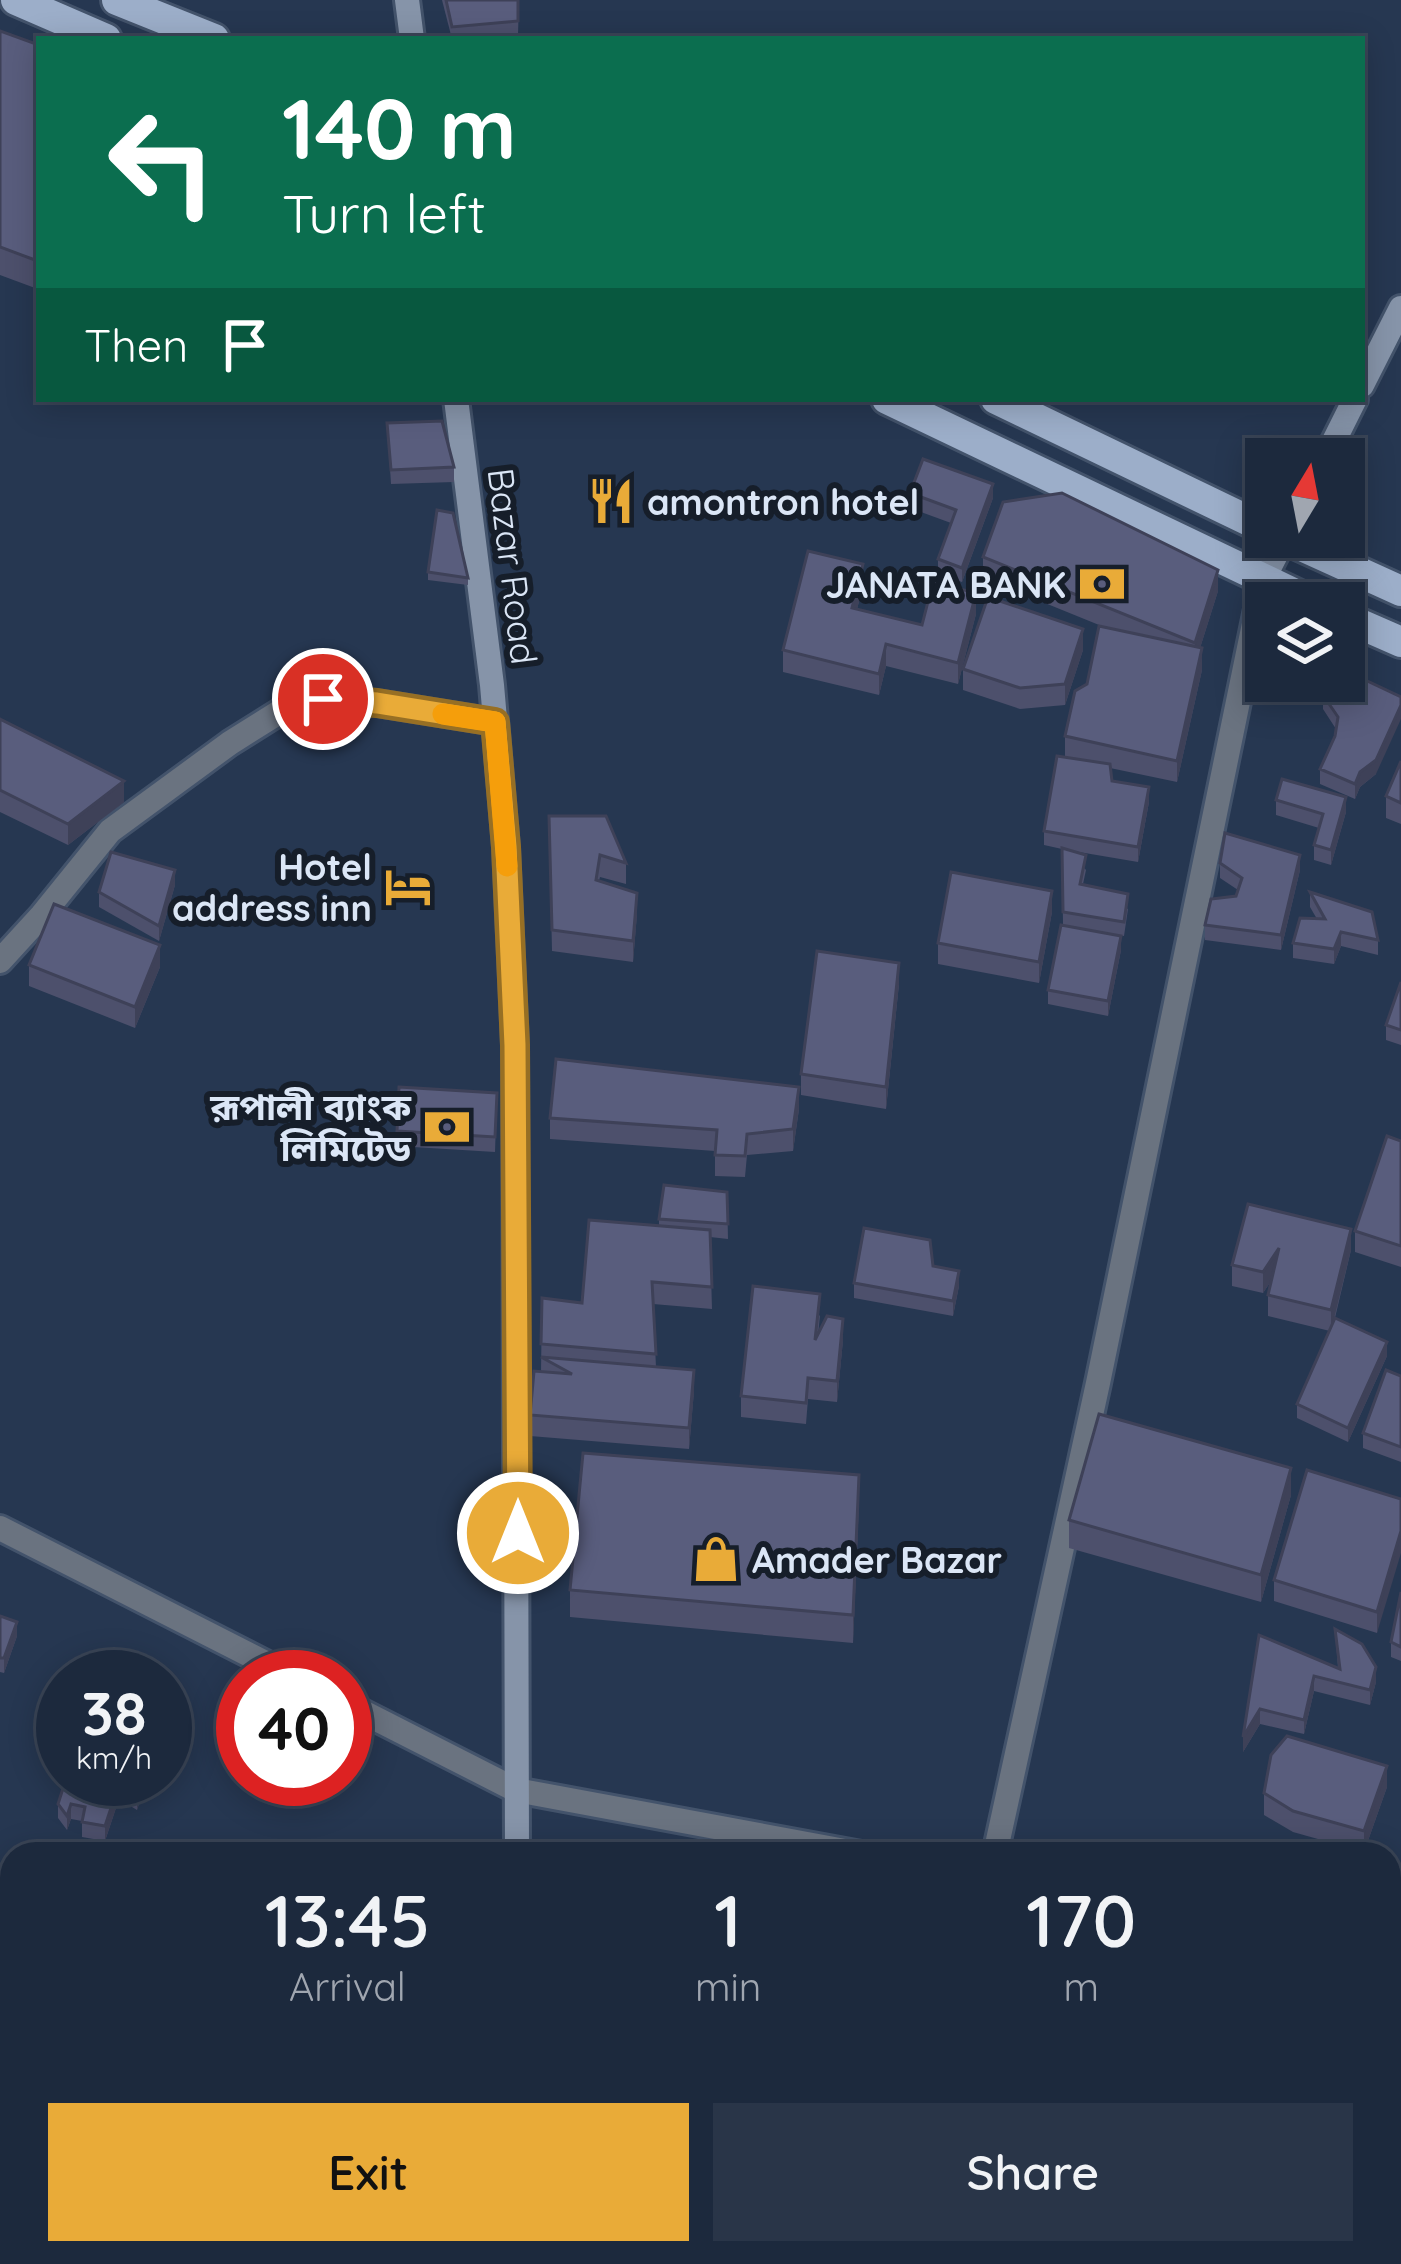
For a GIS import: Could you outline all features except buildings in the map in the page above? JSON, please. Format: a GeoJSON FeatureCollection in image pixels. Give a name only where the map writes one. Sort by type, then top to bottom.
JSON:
{"type":"FeatureCollection","features":[{"type":"Feature","properties":{"kind":"main road"},"geometry":{"type":"LineString","coordinates":[[16,0],[99,36]]}},
{"type":"Feature","properties":{"kind":"main road"},"geometry":{"type":"LineString","coordinates":[[117,0],[207,36]]}},
{"type":"Feature","properties":{"kind":"main road"},"geometry":{"type":"LineString","coordinates":[[892,402],[1267,582]]}},
{"type":"Feature","properties":{"kind":"main road"},"geometry":{"type":"LineString","coordinates":[[1002,402],[1245,519]]}},
{"type":"Feature","properties":{"kind":"main road"},"geometry":{"type":"LineString","coordinates":[[1330,558],[1401,591]]}},
{"type":"Feature","properties":{"kind":"main road"},"geometry":{"type":"LineString","coordinates":[[1365,627],[1401,643]]}},
{"type":"Feature","properties":{"kind":"street"},"geometry":{"type":"LineString","coordinates":[[407,0],[412,36]]}},
{"type":"Feature","properties":{"kind":"street"},"geometry":{"type":"LineString","coordinates":[[1365,379],[1401,308]]}},
{"type":"Feature","properties":{"kind":"street","name":"Bazar Road"},"geometry":{"type":"LineString","coordinates":[[456,402],[495,722],[515,1045],[517,1842]]}},
{"type":"Feature","properties":{"kind":"street"},"geometry":{"type":"LineString","coordinates":[[1336,438],[1354,402]]}},
{"type":"Feature","properties":{"kind":"street"},"geometry":{"type":"LineString","coordinates":[[997,1842],[1098,1383],[1263,580],[1274,558]]}},
{"type":"Feature","properties":{"kind":"street"},"geometry":{"type":"LineString","coordinates":[[0,961],[110,831],[230,743],[290,706],[323,699],[377,703],[495,722]]}},
{"type":"Feature","properties":{"kind":"street"},"geometry":{"type":"LineString","coordinates":[[0,1528],[240,1650]]}},
{"type":"Feature","properties":{"kind":"street"},"geometry":{"type":"LineString","coordinates":[[372,1717],[516,1790],[796,1842]]}},
{"type":"Feature","properties":{"kind":"slow traffic"},"geometry":{"type":"LineString","coordinates":[[443,714],[495,722],[507,866]]}},
{"type":"Feature","properties":{"kind":"place","name":"amontron hotel"},"geometry":{"type":"Point","coordinates":[611,501]}},
{"type":"Feature","properties":{"kind":"place","name":"JANATA BANK"},"geometry":{"type":"Point","coordinates":[1102,584]}},
{"type":"Feature","properties":{"kind":"place","name":"Hotel address inn"},"geometry":{"type":"Point","coordinates":[408,887]}},
{"type":"Feature","properties":{"kind":"place","name":"রূপালী ব্যাংক লিমিটেড"},"geometry":{"type":"Point","coordinates":[447,1127]}},
{"type":"Feature","properties":{"kind":"place","name":"Amader Bazar"},"geometry":{"type":"Point","coordinates":[716,1559]}},
{"type":"Feature","properties":{"kind":"route"},"geometry":{"type":"LineString","coordinates":[[323,699],[495,722],[515,1045],[518,1533]]}}]}
